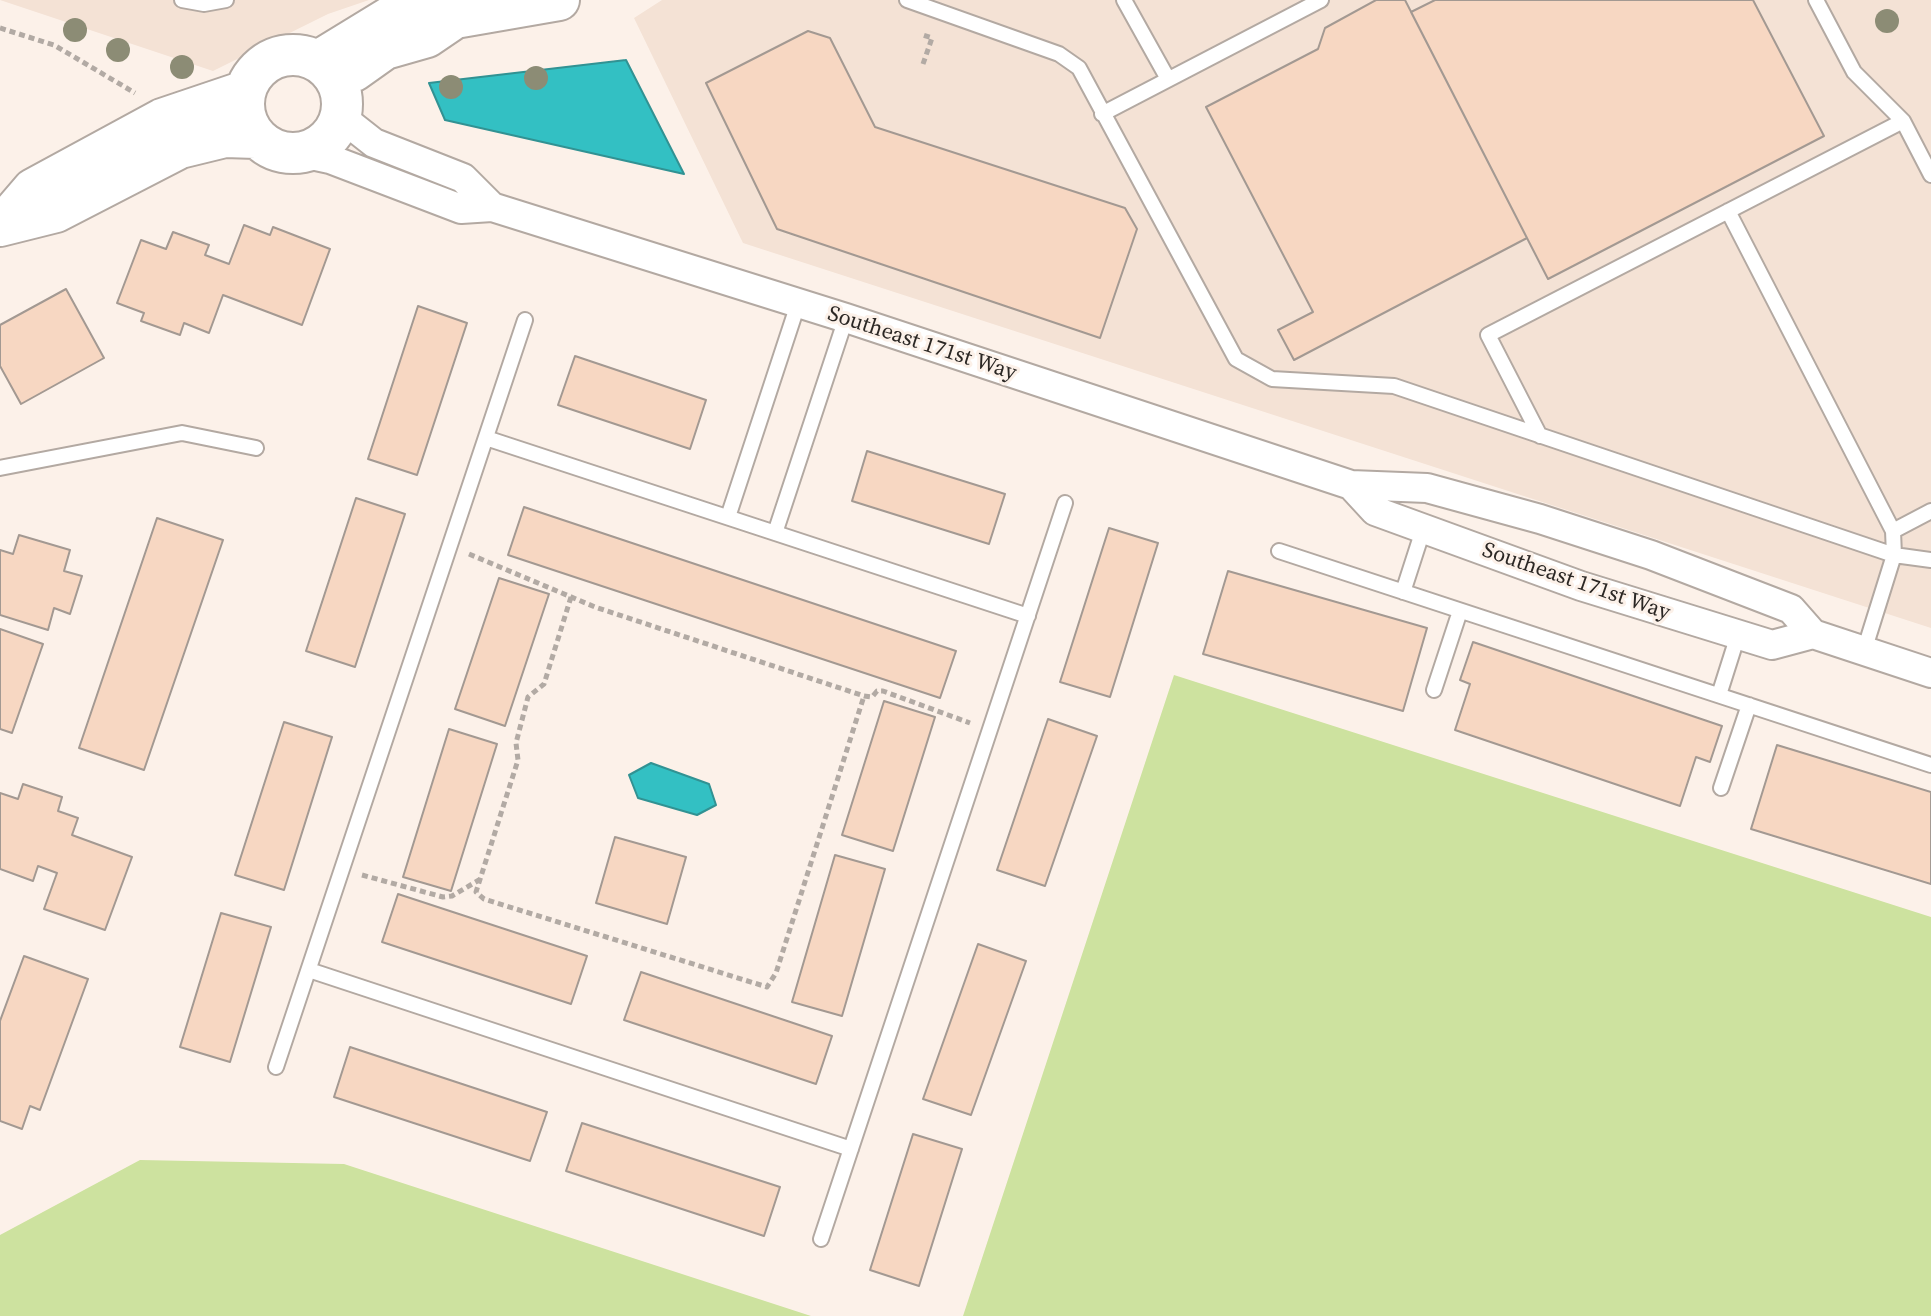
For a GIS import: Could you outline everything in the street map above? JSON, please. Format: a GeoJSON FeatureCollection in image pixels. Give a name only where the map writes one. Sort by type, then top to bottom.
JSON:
{"type":"FeatureCollection","features":[{"type":"Feature","properties":{"kind":"street"},"geometry":{"type":"LineString","coordinates":[[2,225],[56,212],[180,148],[225,137],[256,138],[286,154],[302,153],[318,147],[331,137],[333,89],[390,17],[415,9],[454,9],[559,0]]}},
{"type":"Feature","properties":{"kind":"street"},"geometry":{"type":"LineString","coordinates":[[256,138],[247,124],[245,91],[251,77],[274,58],[304,55],[333,89]]}},
{"type":"Feature","properties":{"kind":"street","name":"Southeast 171st Way"},"geometry":{"type":"LineString","coordinates":[[333,89],[374,143],[463,178],[492,207]]}},
{"type":"Feature","properties":{"kind":"street"},"geometry":{"type":"LineString","coordinates":[[2,225],[33,189],[162,119],[245,91]]}},
{"type":"Feature","properties":{"kind":"street","name":"Southeast 171st Way"},"geometry":{"type":"LineString","coordinates":[[302,153],[330,159],[461,209],[492,207],[846,318],[1351,485],[1427,488],[1540,519],[1651,555],[1791,609],[1813,634],[1931,673]]}},
{"type":"Feature","properties":{"kind":"street","name":"Southeast 171st Way"},"geometry":{"type":"LineString","coordinates":[[1351,485],[1375,511],[1423,530],[1738,635],[1772,645],[1813,634]]}},
{"type":"Feature","properties":{"kind":"lane"},"geometry":{"type":"LineString","coordinates":[[182,0],[204,4],[226,0]]}},
{"type":"Feature","properties":{"kind":"lane"},"geometry":{"type":"LineString","coordinates":[[907,0],[1059,54],[1079,68],[1236,359],[1272,379],[1394,386],[1894,555],[1931,560]]}},
{"type":"Feature","properties":{"kind":"lane"},"geometry":{"type":"LineString","coordinates":[[1124,0],[1168,79]]}},
{"type":"Feature","properties":{"kind":"lane"},"geometry":{"type":"LineString","coordinates":[[1102,114],[1321,0]]}},
{"type":"Feature","properties":{"kind":"lane"},"geometry":{"type":"LineString","coordinates":[[1816,0],[1854,72],[1903,121],[1931,175]]}},
{"type":"Feature","properties":{"kind":"lane"},"geometry":{"type":"LineString","coordinates":[[1540,436],[1488,335],[1903,121]]}},
{"type":"Feature","properties":{"kind":"lane"},"geometry":{"type":"LineString","coordinates":[[1728,211],[1893,531],[1894,555],[1864,651]]}},
{"type":"Feature","properties":{"kind":"lane"},"geometry":{"type":"LineString","coordinates":[[728,517],[798,304]]}},
{"type":"Feature","properties":{"kind":"lane"},"geometry":{"type":"LineString","coordinates":[[775,533],[846,318]]}},
{"type":"Feature","properties":{"kind":"lane"},"geometry":{"type":"LineString","coordinates":[[276,1067],[525,320]]}},
{"type":"Feature","properties":{"kind":"lane"},"geometry":{"type":"LineString","coordinates":[[0,468],[182,433],[256,448]]}},
{"type":"Feature","properties":{"kind":"lane"},"geometry":{"type":"LineString","coordinates":[[486,438],[1028,616]]}},
{"type":"Feature","properties":{"kind":"lane"},"geometry":{"type":"LineString","coordinates":[[821,1239],[1065,503]]}},
{"type":"Feature","properties":{"kind":"lane"},"geometry":{"type":"LineString","coordinates":[[1893,531],[1931,511]]}},
{"type":"Feature","properties":{"kind":"lane"},"geometry":{"type":"LineString","coordinates":[[1403,592],[1423,530]]}},
{"type":"Feature","properties":{"kind":"lane"},"geometry":{"type":"LineString","coordinates":[[1279,551],[1931,765]]}},
{"type":"Feature","properties":{"kind":"lane"},"geometry":{"type":"LineString","coordinates":[[1434,690],[1460,611]]}},
{"type":"Feature","properties":{"kind":"lane"},"geometry":{"type":"LineString","coordinates":[[1719,695],[1738,635]]}},
{"type":"Feature","properties":{"kind":"lane"},"geometry":{"type":"LineString","coordinates":[[1721,788],[1749,705]]}},
{"type":"Feature","properties":{"kind":"lane"},"geometry":{"type":"LineString","coordinates":[[309,970],[851,1149]]}},
{"type":"Feature","properties":{"kind":"path"},"geometry":{"type":"LineString","coordinates":[[0,28],[54,45],[139,95]]}},
{"type":"Feature","properties":{"kind":"path"},"geometry":{"type":"LineString","coordinates":[[923,35],[932,38],[923,64]]}},
{"type":"Feature","properties":{"kind":"path"},"geometry":{"type":"LineString","coordinates":[[449,547],[571,597],[864,696],[872,697],[877,691],[883,691],[990,730]]}},
{"type":"Feature","properties":{"kind":"path"},"geometry":{"type":"LineString","coordinates":[[571,597],[544,684],[528,697],[516,743],[518,760],[476,892],[484,899],[767,987],[776,973],[864,696]]}},
{"type":"Feature","properties":{"kind":"path"},"geometry":{"type":"LineString","coordinates":[[343,868],[443,897],[480,879]]}},
{"type":"Feature","properties":{"kind":"shaded area"},"geometry":{"type":"Polygon","coordinates":[[[0,0],[369,0],[328,14],[213,71],[0,0]]]}},
{"type":"Feature","properties":{"kind":"shaded area"},"geometry":{"type":"Polygon","coordinates":[[[662,0],[1931,0],[1931,628],[743,243],[634,18],[662,0]]]}},
{"type":"Feature","properties":{"kind":"green space"},"geometry":{"type":"Polygon","coordinates":[[[1174,675],[1931,917],[1931,1316],[963,1316],[1174,675]]]}},
{"type":"Feature","properties":{"kind":"green space"},"geometry":{"type":"Polygon","coordinates":[[[140,1160],[344,1164],[811,1316],[0,1316],[0,1235],[140,1160]]]}},
{"type":"Feature","properties":{"kind":"water"},"geometry":{"type":"Polygon","coordinates":[[[626,60],[684,174],[445,120],[429,83],[626,60]]]}},
{"type":"Feature","properties":{"kind":"water"},"geometry":{"type":"Polygon","coordinates":[[[651,763],[709,784],[716,805],[697,815],[638,798],[629,775],[651,763]]]}},
{"type":"Feature","properties":{"kind":"building"},"geometry":{"type":"Polygon","coordinates":[[[1376,0],[1405,0],[1527,238],[1294,360],[1278,330],[1313,312],[1206,107],[1318,49],[1325,28],[1376,0]]]}},
{"type":"Feature","properties":{"kind":"building"},"geometry":{"type":"Polygon","coordinates":[[[1435,0],[1753,0],[1824,136],[1548,279],[1411,12],[1435,0]]]}},
{"type":"Feature","properties":{"kind":"building"},"geometry":{"type":"Polygon","coordinates":[[[808,31],[830,38],[875,127],[1125,208],[1137,229],[1100,338],[777,229],[706,83],[808,31]]]}},
{"type":"Feature","properties":{"kind":"building"},"geometry":{"type":"Polygon","coordinates":[[[244,225],[270,235],[273,227],[330,249],[302,325],[223,295],[209,333],[184,323],[180,335],[141,321],[144,313],[117,303],[141,240],[166,249],[173,232],[209,245],[205,255],[229,264],[244,225]]]}},
{"type":"Feature","properties":{"kind":"building"},"geometry":{"type":"Polygon","coordinates":[[[66,289],[104,358],[21,404],[0,366],[0,325],[66,289]]]}},
{"type":"Feature","properties":{"kind":"building"},"geometry":{"type":"Polygon","coordinates":[[[418,306],[467,323],[417,475],[368,459],[418,306]]]}},
{"type":"Feature","properties":{"kind":"building"},"geometry":{"type":"Polygon","coordinates":[[[575,356],[706,400],[690,449],[558,405],[575,356]]]}},
{"type":"Feature","properties":{"kind":"building"},"geometry":{"type":"Polygon","coordinates":[[[867,451],[1005,494],[989,544],[852,501],[867,451]]]}},
{"type":"Feature","properties":{"kind":"building"},"geometry":{"type":"Polygon","coordinates":[[[356,498],[405,514],[355,667],[306,651],[356,498]]]}},
{"type":"Feature","properties":{"kind":"building"},"geometry":{"type":"Polygon","coordinates":[[[524,507],[956,651],[940,698],[508,555],[524,507]]]}},
{"type":"Feature","properties":{"kind":"building"},"geometry":{"type":"Polygon","coordinates":[[[157,518],[223,540],[144,770],[79,748],[157,518]]]}},
{"type":"Feature","properties":{"kind":"building"},"geometry":{"type":"Polygon","coordinates":[[[1109,528],[1158,543],[1110,697],[1060,682],[1109,528]]]}},
{"type":"Feature","properties":{"kind":"building"},"geometry":{"type":"Polygon","coordinates":[[[19,535],[70,550],[64,571],[82,576],[70,614],[54,608],[48,630],[0,615],[0,550],[13,554],[19,535]]]}},
{"type":"Feature","properties":{"kind":"building"},"geometry":{"type":"Polygon","coordinates":[[[1228,571],[1427,628],[1403,711],[1203,654],[1228,571]]]}},
{"type":"Feature","properties":{"kind":"building"},"geometry":{"type":"Polygon","coordinates":[[[499,578],[549,594],[505,726],[455,709],[499,578]]]}},
{"type":"Feature","properties":{"kind":"building"},"geometry":{"type":"Polygon","coordinates":[[[0,629],[43,644],[12,733],[0,729],[0,629]]]}},
{"type":"Feature","properties":{"kind":"building"},"geometry":{"type":"Polygon","coordinates":[[[1473,642],[1722,726],[1710,762],[1696,757],[1680,806],[1455,730],[1470,684],[1460,680],[1473,642]]]}},
{"type":"Feature","properties":{"kind":"building"},"geometry":{"type":"Polygon","coordinates":[[[884,701],[935,717],[893,851],[842,835],[884,701]]]}},
{"type":"Feature","properties":{"kind":"building"},"geometry":{"type":"Polygon","coordinates":[[[1048,719],[1097,736],[1045,886],[997,870],[1048,719]]]}},
{"type":"Feature","properties":{"kind":"building"},"geometry":{"type":"Polygon","coordinates":[[[284,722],[332,737],[284,890],[235,875],[284,722]]]}},
{"type":"Feature","properties":{"kind":"building"},"geometry":{"type":"Polygon","coordinates":[[[449,729],[497,744],[451,891],[403,877],[449,729]]]}},
{"type":"Feature","properties":{"kind":"building"},"geometry":{"type":"Polygon","coordinates":[[[1777,745],[1931,792],[1931,884],[1751,829],[1777,745]]]}},
{"type":"Feature","properties":{"kind":"building"},"geometry":{"type":"Polygon","coordinates":[[[23,784],[62,797],[58,811],[78,818],[72,835],[132,857],[105,930],[44,909],[57,873],[38,866],[33,881],[0,869],[0,793],[18,799],[23,784]]]}},
{"type":"Feature","properties":{"kind":"building"},"geometry":{"type":"Polygon","coordinates":[[[615,837],[686,857],[667,924],[596,903],[615,837]]]}},
{"type":"Feature","properties":{"kind":"building"},"geometry":{"type":"Polygon","coordinates":[[[835,855],[885,869],[842,1016],[792,1002],[835,855]]]}},
{"type":"Feature","properties":{"kind":"building"},"geometry":{"type":"Polygon","coordinates":[[[398,894],[587,956],[571,1004],[382,942],[398,894]]]}},
{"type":"Feature","properties":{"kind":"building"},"geometry":{"type":"Polygon","coordinates":[[[221,913],[271,927],[230,1062],[180,1047],[221,913]]]}},
{"type":"Feature","properties":{"kind":"building"},"geometry":{"type":"Polygon","coordinates":[[[978,944],[1026,961],[971,1115],[923,1099],[978,944]]]}},
{"type":"Feature","properties":{"kind":"building"},"geometry":{"type":"Polygon","coordinates":[[[24,956],[88,979],[40,1110],[30,1106],[22,1129],[0,1121],[0,1021],[24,956]]]}},
{"type":"Feature","properties":{"kind":"building"},"geometry":{"type":"Polygon","coordinates":[[[641,972],[832,1036],[816,1084],[624,1020],[641,972]]]}},
{"type":"Feature","properties":{"kind":"building"},"geometry":{"type":"Polygon","coordinates":[[[350,1047],[547,1112],[530,1161],[334,1097],[350,1047]]]}},
{"type":"Feature","properties":{"kind":"building"},"geometry":{"type":"Polygon","coordinates":[[[582,1123],[780,1187],[764,1236],[566,1171],[582,1123]]]}},
{"type":"Feature","properties":{"kind":"building"},"geometry":{"type":"Polygon","coordinates":[[[913,1134],[962,1149],[919,1286],[870,1270],[913,1134]]]}}]}
